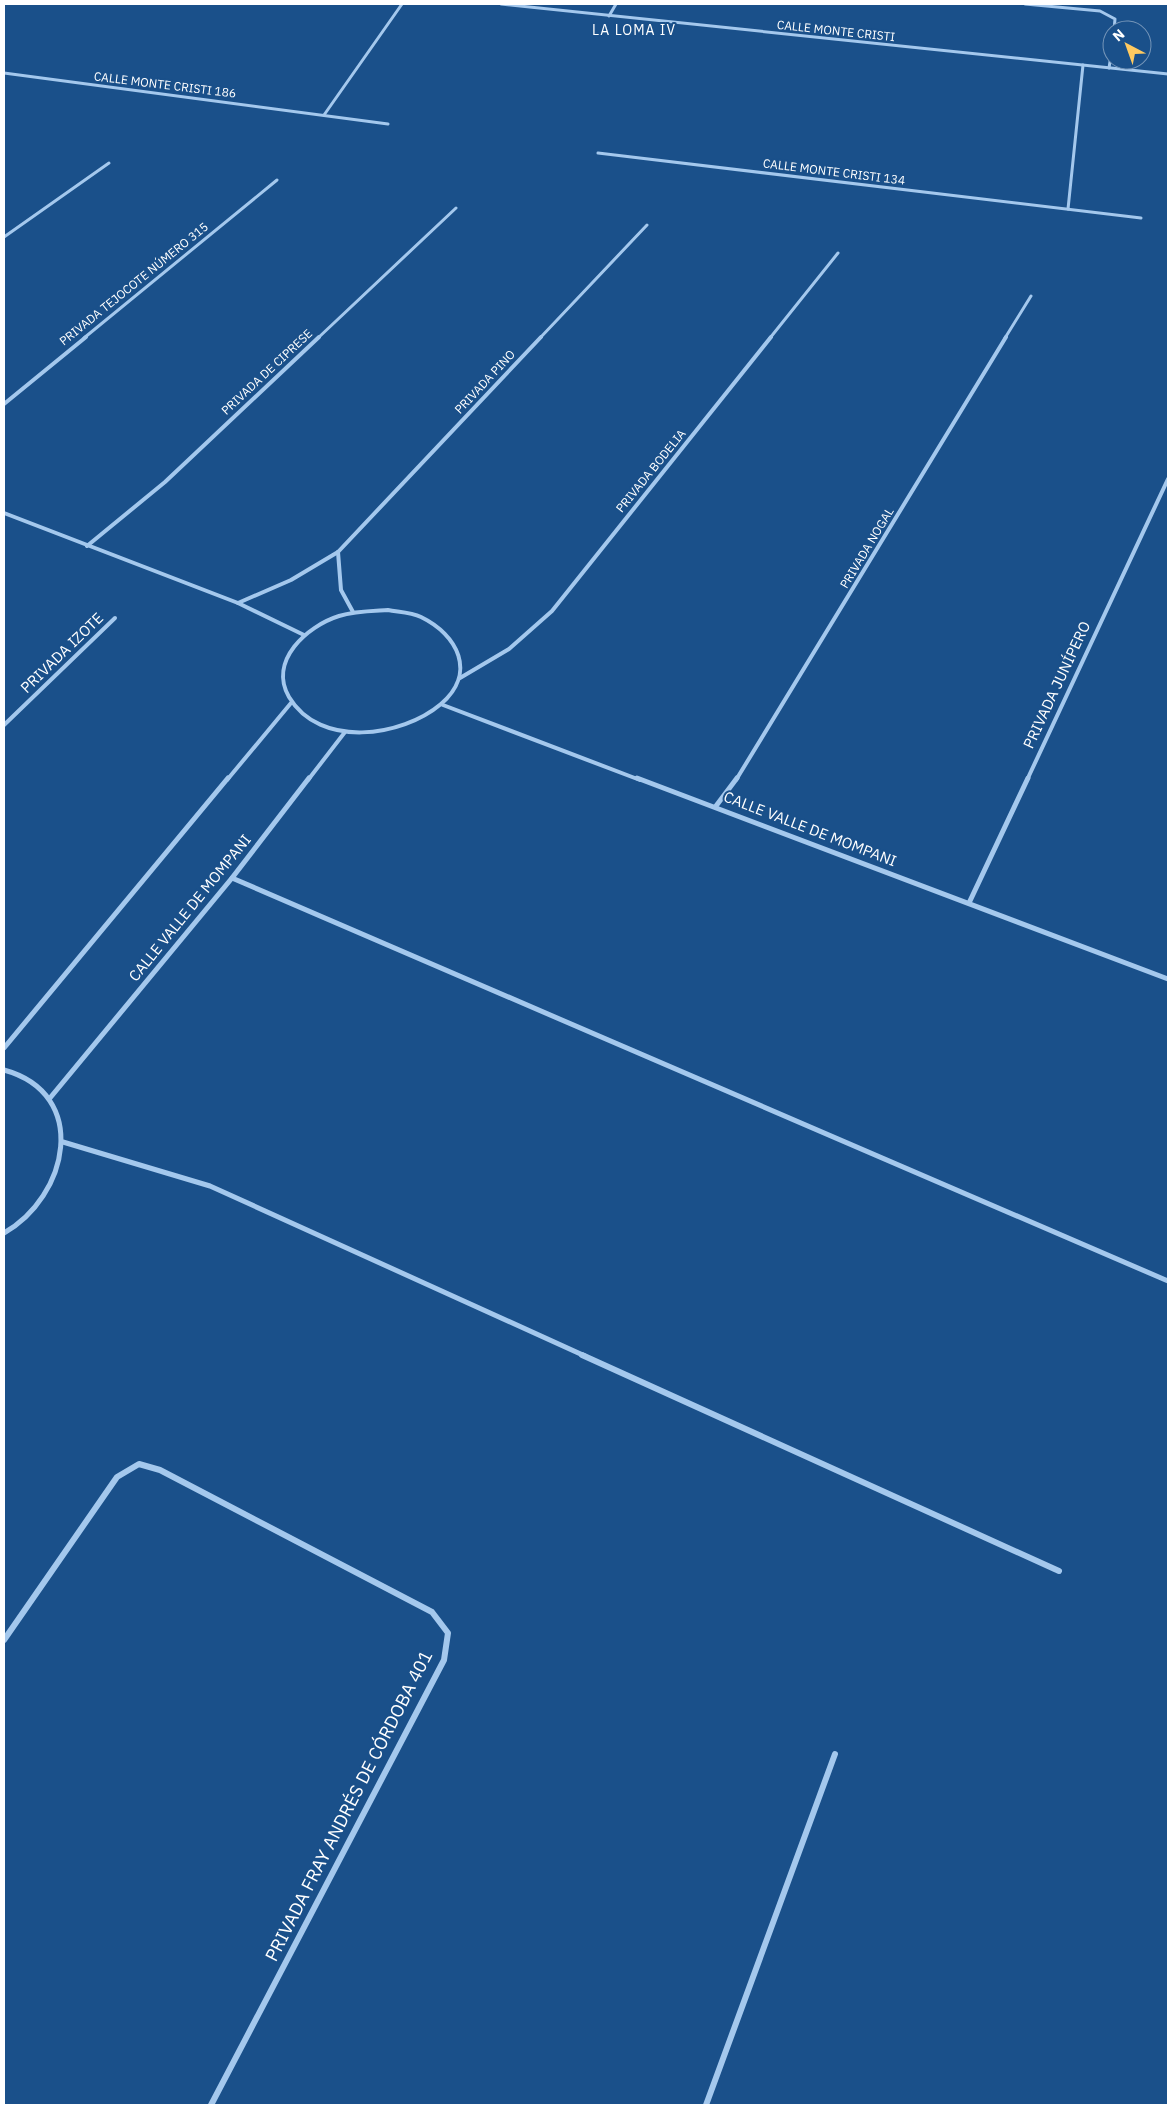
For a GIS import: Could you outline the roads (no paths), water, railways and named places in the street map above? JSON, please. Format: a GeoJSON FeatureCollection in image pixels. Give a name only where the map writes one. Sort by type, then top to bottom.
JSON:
{"type":"FeatureCollection","features":[{"type":"Feature","properties":{"kind":"street"},"geometry":{"type":"LineString","coordinates":[[324,115],[402,4]]}},
{"type":"Feature","properties":{"kind":"street","name":"CALLE MONTE CRISTI"},"geometry":{"type":"LineString","coordinates":[[501,4],[1102,67]]}},
{"type":"Feature","properties":{"kind":"street"},"geometry":{"type":"LineString","coordinates":[[609,16],[616,4]]}},
{"type":"Feature","properties":{"kind":"street"},"geometry":{"type":"LineString","coordinates":[[1025,4],[1100,12],[1116,20]]}},
{"type":"Feature","properties":{"kind":"street"},"geometry":{"type":"LineString","coordinates":[[1068,209],[1083,65]]}},
{"type":"Feature","properties":{"kind":"street","name":"CALLE MONTE CRISTI"},"geometry":{"type":"LineString","coordinates":[[1129,70],[1168,74]]}},
{"type":"Feature","properties":{"kind":"street","name":"CALLE MONTE CRISTI 186"},"geometry":{"type":"LineString","coordinates":[[4,74],[388,124]]}},
{"type":"Feature","properties":{"kind":"street","name":"CALLE MONTE CRISTI 134"},"geometry":{"type":"LineString","coordinates":[[598,153],[1141,218]]}},
{"type":"Feature","properties":{"kind":"street"},"geometry":{"type":"LineString","coordinates":[[4,237],[108,163]]}},
{"type":"Feature","properties":{"kind":"street","name":"PRIVADA TEJOCOTE NÚMERO 315"},"geometry":{"type":"LineString","coordinates":[[4,404],[278,180]]}},
{"type":"Feature","properties":{"kind":"street","name":"PRIVADA DE CIPRESE"},"geometry":{"type":"LineString","coordinates":[[87,546],[165,482],[456,208]]}},
{"type":"Feature","properties":{"kind":"street","name":"PRIVADA PINO"},"geometry":{"type":"LineString","coordinates":[[238,603],[291,580],[338,552],[647,225]]}},
{"type":"Feature","properties":{"kind":"street","name":"PRIVADA BODELIA"},"geometry":{"type":"LineString","coordinates":[[460,678],[489,663],[515,646],[552,611],[838,252]]}},
{"type":"Feature","properties":{"kind":"street","name":"PRIVADA NOGAL"},"geometry":{"type":"LineString","coordinates":[[716,806],[746,766],[1031,296]]}},
{"type":"Feature","properties":{"kind":"street","name":"PRIVADA JUNÍPERO"},"geometry":{"type":"LineString","coordinates":[[969,903],[1168,479]]}},
{"type":"Feature","properties":{"kind":"street"},"geometry":{"type":"LineString","coordinates":[[4,514],[238,603],[304,635]]}},
{"type":"Feature","properties":{"kind":"street"},"geometry":{"type":"LineString","coordinates":[[338,552],[341,590],[353,612]]}},
{"type":"Feature","properties":{"kind":"street"},"geometry":{"type":"LineString","coordinates":[[388,610],[420,617],[445,632],[459,654],[460,678],[453,692],[442,705],[415,722],[381,732],[345,732],[313,721],[290,703],[282,680],[287,656],[304,635],[326,621],[353,612],[388,610]]}},
{"type":"Feature","properties":{"kind":"street","name":"PRIVADA IZOTE"},"geometry":{"type":"LineString","coordinates":[[4,725],[114,618]]}},
{"type":"Feature","properties":{"kind":"street"},"geometry":{"type":"LineString","coordinates":[[4,1048],[290,703]]}},
{"type":"Feature","properties":{"kind":"street","name":"CALLE VALLE DE MOMPANI"},"geometry":{"type":"LineString","coordinates":[[442,705],[716,806],[1168,979]]}},
{"type":"Feature","properties":{"kind":"street","name":"CALLE VALLE DE MOMPANI"},"geometry":{"type":"LineString","coordinates":[[50,1098],[232,878],[345,732]]}},
{"type":"Feature","properties":{"kind":"street"},"geometry":{"type":"LineString","coordinates":[[232,878],[1168,1281]]}},
{"type":"Feature","properties":{"kind":"street"},"geometry":{"type":"LineString","coordinates":[[4,1070],[25,1077],[50,1098],[60,1119],[63,1142],[52,1181],[25,1219],[4,1234]]}},
{"type":"Feature","properties":{"kind":"street"},"geometry":{"type":"LineString","coordinates":[[63,1142],[210,1186],[1060,1571]]}},
{"type":"Feature","properties":{"kind":"street","name":"PRIVADA FRAY ANDRÉS DE CÓRDOBA 401"},"geometry":{"type":"LineString","coordinates":[[4,1640],[117,1477],[139,1464],[160,1470],[432,1612],[448,1633],[444,1660],[211,2105]]}},
{"type":"Feature","properties":{"kind":"street"},"geometry":{"type":"LineString","coordinates":[[706,2105],[834,1754]]}},
{"type":"Feature","properties":{"kind":"district","name":"LA LOMA IV"},"geometry":{"type":"Point","coordinates":[634,30]}}]}
